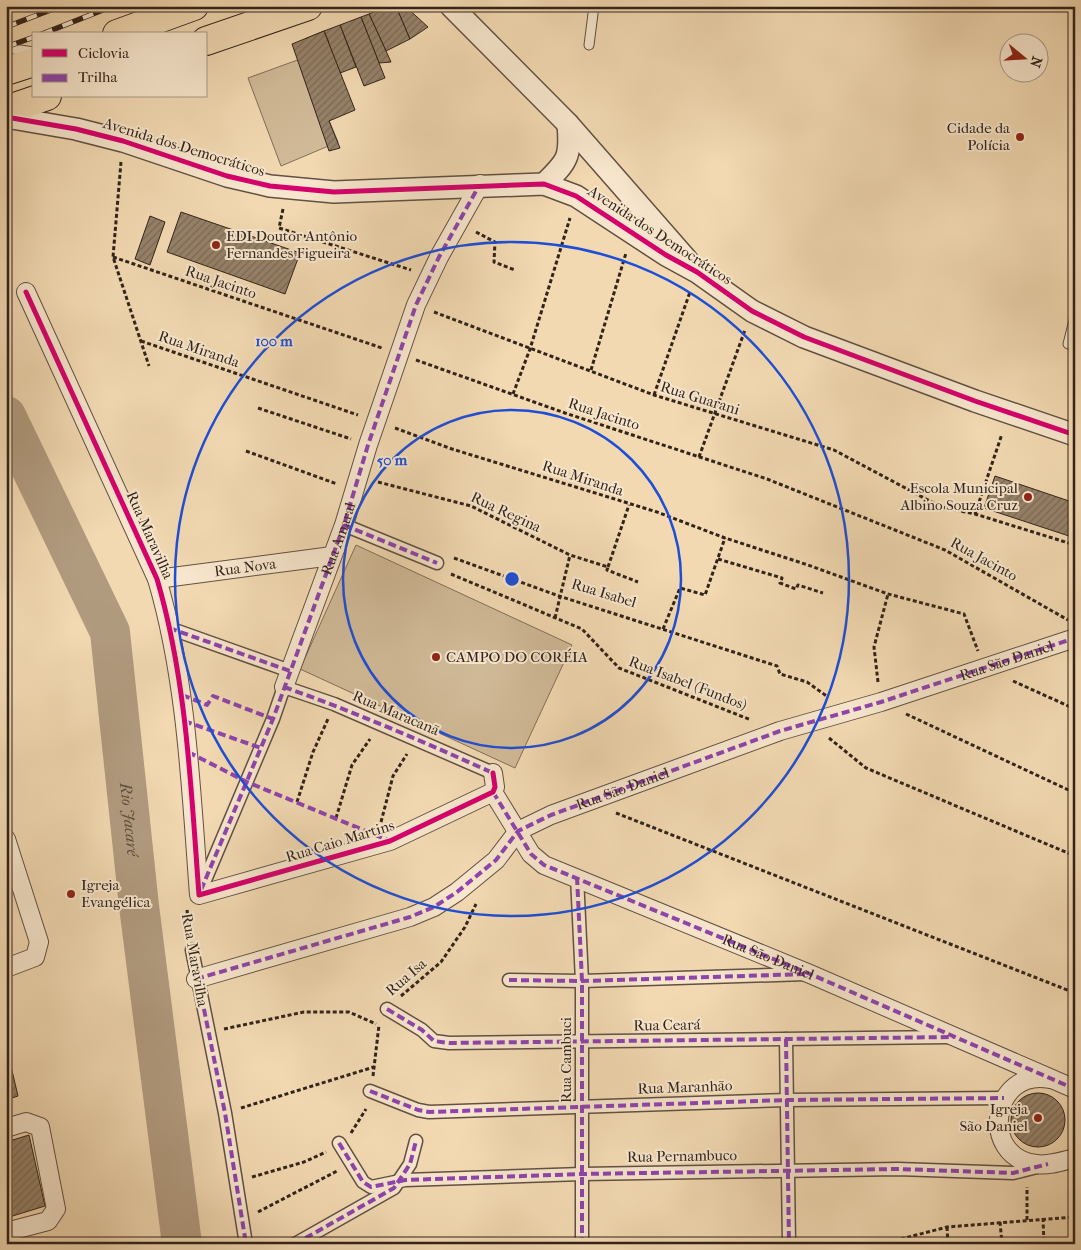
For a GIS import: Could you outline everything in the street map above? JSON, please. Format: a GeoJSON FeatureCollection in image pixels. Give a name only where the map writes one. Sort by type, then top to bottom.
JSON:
{"type":"FeatureCollection","features":[{"type":"Feature","properties":{"kind":"main road"},"geometry":{"type":"LineString","coordinates":[[122,32],[194,6]]}},
{"type":"Feature","properties":{"kind":"main road"},"geometry":{"type":"LineString","coordinates":[[208,40],[308,6]]}},
{"type":"Feature","properties":{"kind":"main road"},"geometry":{"type":"LineString","coordinates":[[6,71],[32,63]]}},
{"type":"Feature","properties":{"kind":"main road"},"geometry":{"type":"LineString","coordinates":[[6,110],[41,98]]}},
{"type":"Feature","properties":{"kind":"street","name":"Avenida dos Democráticos"},"geometry":{"type":"LineString","coordinates":[[451,6],[568,124],[697,272]]}},
{"type":"Feature","properties":{"kind":"street","name":"Avenida dos Democráticos"},"geometry":{"type":"LineString","coordinates":[[6,117],[76,129],[123,142],[227,176],[288,188],[334,192],[480,184],[544,184],[576,196],[697,272],[752,311],[804,337],[1009,413],[1075,435]]}},
{"type":"Feature","properties":{"kind":"street"},"geometry":{"type":"LineString","coordinates":[[544,184],[563,166],[568,158],[570,149],[568,124]]}},
{"type":"Feature","properties":{"kind":"street","name":"Rua Amaral"},"geometry":{"type":"LineString","coordinates":[[199,895],[273,719],[344,525],[368,445],[416,305],[457,224],[480,184]]}},
{"type":"Feature","properties":{"kind":"street","name":"Rua Maravilha"},"geometry":{"type":"LineString","coordinates":[[26,292],[157,579],[182,695],[199,895]]}},
{"type":"Feature","properties":{"kind":"street"},"geometry":{"type":"LineString","coordinates":[[344,525],[437,563]]}},
{"type":"Feature","properties":{"kind":"street","name":"Rua Nova"},"geometry":{"type":"LineString","coordinates":[[157,579],[332,556]]}},
{"type":"Feature","properties":{"kind":"street","name":"Rua Maracanã"},"geometry":{"type":"LineString","coordinates":[[169,628],[287,679],[334,704],[418,739],[492,773]]}},
{"type":"Feature","properties":{"kind":"street","name":"Rua São Daniel"},"geometry":{"type":"LineString","coordinates":[[196,978],[410,917],[434,907],[496,860],[518,831],[551,815],[780,731],[881,702],[1075,638]]}},
{"type":"Feature","properties":{"kind":"street"},"geometry":{"type":"LineString","coordinates":[[492,773],[495,788],[493,792]]}},
{"type":"Feature","properties":{"kind":"street","name":"Rua Caio Martins"},"geometry":{"type":"LineString","coordinates":[[199,895],[390,841],[493,792]]}},
{"type":"Feature","properties":{"kind":"street","name":"Rua Sāo Daniel"},"geometry":{"type":"LineString","coordinates":[[493,792],[531,854],[538,860],[958,1037],[1075,1089]]}},
{"type":"Feature","properties":{"kind":"street"},"geometry":{"type":"LineString","coordinates":[[6,838],[39,942],[35,957],[6,968]]}},
{"type":"Feature","properties":{"kind":"street","name":"Rua Cambuci"},"geometry":{"type":"LineString","coordinates":[[577,877],[582,980],[582,1244]]}},
{"type":"Feature","properties":{"kind":"street","name":"Rua Maravilha"},"geometry":{"type":"LineString","coordinates":[[192,950],[196,978],[226,1113],[244,1219],[246,1244]]}},
{"type":"Feature","properties":{"kind":"street"},"geometry":{"type":"LineString","coordinates":[[509,980],[810,974]]}},
{"type":"Feature","properties":{"kind":"street","name":"Rua Ceará"},"geometry":{"type":"LineString","coordinates":[[387,1009],[422,1030],[434,1041],[449,1043],[958,1037]]}},
{"type":"Feature","properties":{"kind":"street"},"geometry":{"type":"LineString","coordinates":[[786,1039],[789,1244]]}},
{"type":"Feature","properties":{"kind":"street"},"geometry":{"type":"LineString","coordinates":[[1055,1080],[1044,1077],[1021,1082],[1004,1098],[999,1111],[998,1126],[1002,1140],[1010,1152],[1022,1160],[1036,1164],[1048,1164],[1075,1158]]}},
{"type":"Feature","properties":{"kind":"street","name":"Rua Maranhão"},"geometry":{"type":"LineString","coordinates":[[370,1091],[418,1110],[429,1112],[787,1100],[1004,1098]]}},
{"type":"Feature","properties":{"kind":"street"},"geometry":{"type":"LineString","coordinates":[[6,1128],[26,1122],[40,1127],[56,1209],[52,1218],[48,1220],[6,1232]]}},
{"type":"Feature","properties":{"kind":"street"},"geometry":{"type":"LineString","coordinates":[[295,1244],[394,1188],[410,1164],[416,1141]]}},
{"type":"Feature","properties":{"kind":"street","name":"Rua Pernambuco"},"geometry":{"type":"LineString","coordinates":[[339,1143],[363,1182],[371,1187],[398,1183],[405,1180],[582,1174],[898,1168],[1013,1172],[1048,1164]]}},
{"type":"Feature","properties":{"kind":"lane"},"geometry":{"type":"LineString","coordinates":[[589,45],[594,6]]}},
{"type":"Feature","properties":{"kind":"lane"},"geometry":{"type":"LineString","coordinates":[[6,48],[32,52]]}},
{"type":"Feature","properties":{"kind":"lane"},"geometry":{"type":"LineString","coordinates":[[1068,344],[1075,316]]}},
{"type":"Feature","properties":{"kind":"path"},"geometry":{"type":"LineString","coordinates":[[123,142],[113,257],[149,366]]}},
{"type":"Feature","properties":{"kind":"path"},"geometry":{"type":"LineString","coordinates":[[288,188],[279,228],[430,276]]}},
{"type":"Feature","properties":{"kind":"path"},"geometry":{"type":"LineString","coordinates":[[513,394],[530,349],[576,196]]}},
{"type":"Feature","properties":{"kind":"path"},"geometry":{"type":"LineString","coordinates":[[457,224],[495,242],[494,262],[515,270]]}},
{"type":"Feature","properties":{"kind":"path"},"geometry":{"type":"LineString","coordinates":[[591,370],[632,232]]}},
{"type":"Feature","properties":{"kind":"path"},"geometry":{"type":"LineString","coordinates":[[654,396],[697,272]]}},
{"type":"Feature","properties":{"kind":"path"},"geometry":{"type":"LineString","coordinates":[[699,456],[752,311]]}},
{"type":"Feature","properties":{"kind":"path"},"geometry":{"type":"LineString","coordinates":[[258,408],[368,445]]}},
{"type":"Feature","properties":{"kind":"path"},"geometry":{"type":"LineString","coordinates":[[975,514],[1009,413]]}},
{"type":"Feature","properties":{"kind":"path"},"geometry":{"type":"LineString","coordinates":[[608,567],[629,505]]}},
{"type":"Feature","properties":{"kind":"path"},"geometry":{"type":"LineString","coordinates":[[663,629],[680,588],[706,595],[725,538]]}},
{"type":"Feature","properties":{"kind":"path"},"geometry":{"type":"LineString","coordinates":[[555,618],[570,555]]}},
{"type":"Feature","properties":{"kind":"path"},"geometry":{"type":"LineString","coordinates":[[718,559],[782,578],[780,583],[796,589],[798,585],[823,593]]}},
{"type":"Feature","properties":{"kind":"path"},"geometry":{"type":"LineString","coordinates":[[888,594],[874,647],[881,702],[1075,793]]}},
{"type":"Feature","properties":{"kind":"path"},"geometry":{"type":"LineString","coordinates":[[985,668],[1075,709]]}},
{"type":"Feature","properties":{"kind":"path"},"geometry":{"type":"LineString","coordinates":[[297,802],[313,752],[334,704]]}},
{"type":"Feature","properties":{"kind":"path"},"geometry":{"type":"LineString","coordinates":[[809,723],[866,768],[1075,856]]}},
{"type":"Feature","properties":{"kind":"path"},"geometry":{"type":"LineString","coordinates":[[336,818],[352,765],[381,724]]}},
{"type":"Feature","properties":{"kind":"path"},"geometry":{"type":"LineString","coordinates":[[380,827],[393,776],[418,739]]}},
{"type":"Feature","properties":{"kind":"path"},"geometry":{"type":"LineString","coordinates":[[588,802],[1075,993]]}},
{"type":"Feature","properties":{"kind":"path"},"geometry":{"type":"LineString","coordinates":[[208,1032],[304,1012],[349,1012],[379,1025]]}},
{"type":"Feature","properties":{"kind":"path"},"geometry":{"type":"LineString","coordinates":[[226,1113],[374,1067]]}},
{"type":"Feature","properties":{"kind":"path"},"geometry":{"type":"LineString","coordinates":[[244,1219],[351,1164]]}},
{"type":"Feature","properties":{"kind":"path"},"geometry":{"type":"LineString","coordinates":[[1027,1220],[1028,1169]]}},
{"type":"Feature","properties":{"kind":"path"},"geometry":{"type":"LineString","coordinates":[[882,1244],[947,1227],[1075,1217]]}},
{"type":"Feature","properties":{"kind":"path"},"geometry":{"type":"LineString","coordinates":[[1044,1218],[1044,1244]]}},
{"type":"Feature","properties":{"kind":"path"},"geometry":{"type":"LineString","coordinates":[[1000,1222],[1002,1244]]}},
{"type":"Feature","properties":{"kind":"path"},"geometry":{"type":"LineString","coordinates":[[947,1227],[948,1244]]}},
{"type":"Feature","properties":{"kind":"shaded area"},"geometry":{"type":"Polygon","coordinates":[[[303,58],[338,142],[281,166],[248,78],[303,58]]]}},
{"type":"Feature","properties":{"kind":"shaded area","name":"CAMPO DO CORÉIA"},"geometry":{"type":"Polygon","coordinates":[[[356,545],[572,645],[515,768],[300,669],[356,545]]]}},
{"type":"Feature","properties":{"kind":"building"},"geometry":{"type":"Polygon","coordinates":[[[387,6],[396,6],[410,39],[386,51],[369,14],[387,6]]]}},
{"type":"Feature","properties":{"kind":"building"},"geometry":{"type":"Polygon","coordinates":[[[396,6],[405,6],[428,27],[410,39],[396,6]]]}},
{"type":"Feature","properties":{"kind":"building"},"geometry":{"type":"Polygon","coordinates":[[[369,14],[391,62],[379,63],[361,17],[369,14]]]}},
{"type":"Feature","properties":{"kind":"building"},"geometry":{"type":"Polygon","coordinates":[[[361,17],[385,78],[364,86],[340,25],[361,17]]]}},
{"type":"Feature","properties":{"kind":"building"},"geometry":{"type":"Polygon","coordinates":[[[340,25],[356,67],[340,73],[324,31],[340,25]]]}},
{"type":"Feature","properties":{"kind":"building"},"geometry":{"type":"Polygon","coordinates":[[[324,31],[329,43],[310,50],[305,39],[324,31]]]}},
{"type":"Feature","properties":{"kind":"building"},"geometry":{"type":"Polygon","coordinates":[[[324,31],[355,110],[329,121],[340,148],[329,151],[292,44],[324,31]]]}},
{"type":"Feature","properties":{"kind":"building"},"geometry":{"type":"Polygon","coordinates":[[[181,212],[300,253],[285,294],[167,252],[181,212]]]}},
{"type":"Feature","properties":{"kind":"building"},"geometry":{"type":"Polygon","coordinates":[[[150,216],[165,222],[150,265],[135,259],[150,216]]]}},
{"type":"Feature","properties":{"kind":"building"},"geometry":{"type":"Polygon","coordinates":[[[995,476],[1075,503],[1075,538],[984,508],[995,476]]]}},
{"type":"Feature","properties":{"kind":"building"},"geometry":{"type":"Polygon","coordinates":[[[6,1045],[18,1096],[6,1100],[6,1045]]]}},
{"type":"Feature","properties":{"kind":"building","name":"Igreja São Daniel"},"geometry":{"type":"Polygon","coordinates":[[[1033,1093],[1043,1093],[1053,1097],[1061,1105],[1065,1120],[1061,1135],[1053,1143],[1043,1147],[1033,1147],[1023,1143],[1015,1135],[1011,1125],[1011,1115],[1015,1105],[1023,1097],[1033,1093]]]}},
{"type":"Feature","properties":{"kind":"building"},"geometry":{"type":"Polygon","coordinates":[[[29,1135],[45,1206],[6,1218],[6,1142],[29,1135]]]}},
{"type":"Feature","properties":{"kind":"waterway","name":"Rio Jacaré"},"geometry":{"type":"LineString","coordinates":[[6,416],[110,632],[139,906],[182,1244]]}},
{"type":"Feature","properties":{"kind":"railway"},"geometry":{"type":"LineString","coordinates":[[6,27],[61,6]]}},
{"type":"Feature","properties":{"kind":"railway"},"geometry":{"type":"LineString","coordinates":[[47,32],[113,6]]}},
{"type":"Feature","properties":{"kind":"railway"},"geometry":{"type":"LineString","coordinates":[[6,47],[32,38]]}},
{"type":"Feature","properties":{"kind":"marked path"},"geometry":{"type":"LineString","coordinates":[[201,890],[273,719],[344,525],[368,445],[416,305],[439,257],[480,184]]}},
{"type":"Feature","properties":{"kind":"marked path"},"geometry":{"type":"LineString","coordinates":[[344,525],[437,563]]}},
{"type":"Feature","properties":{"kind":"marked path"},"geometry":{"type":"LineString","coordinates":[[169,628],[290,671]]}},
{"type":"Feature","properties":{"kind":"marked path"},"geometry":{"type":"LineString","coordinates":[[196,979],[410,917],[434,907],[457,892],[496,860],[518,831],[551,815],[780,731],[881,702],[1075,638]]}},
{"type":"Feature","properties":{"kind":"marked path"},"geometry":{"type":"LineString","coordinates":[[284,687],[415,739],[493,773],[494,777]]}},
{"type":"Feature","properties":{"kind":"marked path"},"geometry":{"type":"LineString","coordinates":[[182,695],[207,705],[213,696],[273,719]]}},
{"type":"Feature","properties":{"kind":"marked path"},"geometry":{"type":"LineString","coordinates":[[184,721],[261,748]]}},
{"type":"Feature","properties":{"kind":"marked path"},"geometry":{"type":"LineString","coordinates":[[188,752],[247,782],[390,841]]}},
{"type":"Feature","properties":{"kind":"marked path"},"geometry":{"type":"LineString","coordinates":[[493,792],[531,854],[544,865],[810,974],[1075,1089]]}},
{"type":"Feature","properties":{"kind":"marked path"},"geometry":{"type":"LineString","coordinates":[[577,877],[582,981],[582,1244]]}},
{"type":"Feature","properties":{"kind":"marked path"},"geometry":{"type":"LineString","coordinates":[[192,950],[225,1113],[246,1244]]}},
{"type":"Feature","properties":{"kind":"marked path"},"geometry":{"type":"LineString","coordinates":[[509,980],[582,981],[806,974]]}},
{"type":"Feature","properties":{"kind":"marked path"},"geometry":{"type":"LineString","coordinates":[[387,1009],[422,1030],[434,1041],[449,1043],[954,1037]]}},
{"type":"Feature","properties":{"kind":"marked path"},"geometry":{"type":"LineString","coordinates":[[786,1039],[789,1244]]}},
{"type":"Feature","properties":{"kind":"marked path"},"geometry":{"type":"LineString","coordinates":[[370,1091],[418,1110],[429,1112],[787,1100],[1004,1098]]}},
{"type":"Feature","properties":{"kind":"marked path"},"geometry":{"type":"LineString","coordinates":[[295,1244],[394,1188],[410,1164],[416,1141]]}},
{"type":"Feature","properties":{"kind":"marked path"},"geometry":{"type":"LineString","coordinates":[[339,1143],[363,1182],[371,1187],[405,1180],[582,1174],[898,1169],[1013,1173],[1048,1164]]}},
{"type":"Feature","properties":{"kind":"cycle path"},"geometry":{"type":"LineString","coordinates":[[6,117],[76,129],[123,141],[227,176],[270,186],[334,192],[544,184],[576,196],[666,255],[697,272],[752,311],[804,337],[975,401],[1075,435]]}},
{"type":"Feature","properties":{"kind":"cycle path"},"geometry":{"type":"LineString","coordinates":[[26,292],[157,579],[167,618],[181,696],[190,776],[199,895],[390,841],[493,792],[495,787],[493,773]]}},
{"type":"Feature","properties":{"kind":"place","name":"Cidade da Polícia"},"geometry":{"type":"Point","coordinates":[1020,137]}},
{"type":"Feature","properties":{"kind":"place","name":"EDI Doutor Antônio Fernandes Figueira"},"geometry":{"type":"Point","coordinates":[216,245]}},
{"type":"Feature","properties":{"kind":"place","name":"Escola Municipal Albino Souza Cruz"},"geometry":{"type":"Point","coordinates":[1028,497]}},
{"type":"Feature","properties":{"kind":"place","name":"CAMPO DO CORÉIA"},"geometry":{"type":"Point","coordinates":[436,657]}},
{"type":"Feature","properties":{"kind":"place","name":"Igreja Evangélica"},"geometry":{"type":"Point","coordinates":[71,894]}},
{"type":"Feature","properties":{"kind":"place","name":"Igreja São Daniel"},"geometry":{"type":"Point","coordinates":[1038,1118]}}]}
